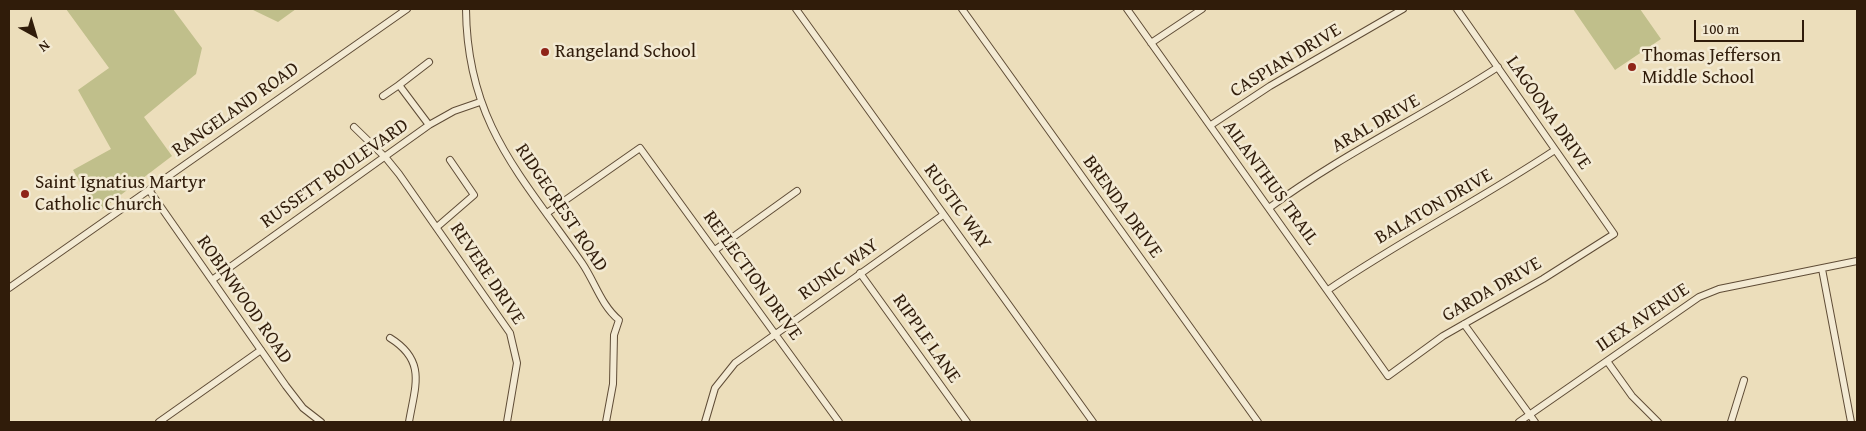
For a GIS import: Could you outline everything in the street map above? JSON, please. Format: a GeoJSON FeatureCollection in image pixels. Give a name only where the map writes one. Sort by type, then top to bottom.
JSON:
{"type":"FeatureCollection","features":[{"type":"Feature","properties":{"kind":"street","name":"RANGELAND ROAD"},"geometry":{"type":"LineString","coordinates":[[9,288],[407,9]]}},
{"type":"Feature","properties":{"kind":"street","name":"RIDGECREST ROAD"},"geometry":{"type":"LineString","coordinates":[[466,9],[468,48],[480,102],[499,144],[595,282],[607,309],[619,322],[614,335],[612,384],[606,422]]}},
{"type":"Feature","properties":{"kind":"street","name":"RUSTIC WAY"},"geometry":{"type":"LineString","coordinates":[[796,9],[1093,422]]}},
{"type":"Feature","properties":{"kind":"street","name":"BRENDA DRIVE"},"geometry":{"type":"LineString","coordinates":[[962,9],[1258,422]]}},
{"type":"Feature","properties":{"kind":"street","name":"AILANTHUS TRAIL"},"geometry":{"type":"LineString","coordinates":[[1126,9],[1211,125],[1388,376]]}},
{"type":"Feature","properties":{"kind":"street"},"geometry":{"type":"LineString","coordinates":[[1151,43],[1202,9]]}},
{"type":"Feature","properties":{"kind":"street","name":"CASPIAN DRIVE"},"geometry":{"type":"LineString","coordinates":[[1211,125],[1270,86],[1403,9]]}},
{"type":"Feature","properties":{"kind":"street","name":"LAGOONA DRIVE"},"geometry":{"type":"LineString","coordinates":[[1457,9],[1614,234]]}},
{"type":"Feature","properties":{"kind":"street"},"geometry":{"type":"LineString","coordinates":[[383,96],[429,62]]}},
{"type":"Feature","properties":{"kind":"street","name":"ARAL DRIVE"},"geometry":{"type":"LineString","coordinates":[[1269,208],[1312,178],[1443,102],[1498,67]]}},
{"type":"Feature","properties":{"kind":"street"},"geometry":{"type":"LineString","coordinates":[[399,85],[429,125]]}},
{"type":"Feature","properties":{"kind":"street","name":"RUSSETT BOULEVARD"},"geometry":{"type":"LineString","coordinates":[[212,280],[386,158],[429,125],[454,111],[480,102]]}},
{"type":"Feature","properties":{"kind":"street","name":"REVERE DRIVE"},"geometry":{"type":"LineString","coordinates":[[354,127],[386,158],[505,322],[514,343],[517,363],[507,422]]}},
{"type":"Feature","properties":{"kind":"street","name":"REFLECTION DRIVE"},"geometry":{"type":"LineString","coordinates":[[547,213],[640,148],[839,422]]}},
{"type":"Feature","properties":{"kind":"street","name":"BALATON DRIVE"},"geometry":{"type":"LineString","coordinates":[[1328,290],[1368,263],[1515,177],[1556,150]]}},
{"type":"Feature","properties":{"kind":"street"},"geometry":{"type":"LineString","coordinates":[[437,226],[474,195],[450,160]]}},
{"type":"Feature","properties":{"kind":"street","name":"ROBINWOOD ROAD"},"geometry":{"type":"LineString","coordinates":[[149,190],[303,408],[321,422]]}},
{"type":"Feature","properties":{"kind":"street"},"geometry":{"type":"LineString","coordinates":[[715,250],[797,191]]}},
{"type":"Feature","properties":{"kind":"street","name":"RUNIC WAY"},"geometry":{"type":"LineString","coordinates":[[705,422],[711,396],[724,374],[735,363],[943,214]]}},
{"type":"Feature","properties":{"kind":"street","name":"GARDA DRIVE"},"geometry":{"type":"LineString","coordinates":[[1388,376],[1426,347],[1614,234]]}},
{"type":"Feature","properties":{"kind":"street","name":"ILEX AVENUE"},"geometry":{"type":"LineString","coordinates":[[1520,422],[1690,302],[1709,292],[1857,261]]}},
{"type":"Feature","properties":{"kind":"street"},"geometry":{"type":"LineString","coordinates":[[1822,269],[1851,422]]}},
{"type":"Feature","properties":{"kind":"street","name":"RIPPLE LANE"},"geometry":{"type":"LineString","coordinates":[[860,273],[967,422]]}},
{"type":"Feature","properties":{"kind":"street"},"geometry":{"type":"LineString","coordinates":[[1464,324],[1535,422]]}},
{"type":"Feature","properties":{"kind":"street"},"geometry":{"type":"LineString","coordinates":[[390,338],[407,350],[415,364],[415,381],[409,422]]}},
{"type":"Feature","properties":{"kind":"street"},"geometry":{"type":"LineString","coordinates":[[159,422],[261,350]]}},
{"type":"Feature","properties":{"kind":"street"},"geometry":{"type":"LineString","coordinates":[[1607,361],[1632,396],[1658,422]]}},
{"type":"Feature","properties":{"kind":"street"},"geometry":{"type":"LineString","coordinates":[[1731,422],[1744,380]]}},
{"type":"Feature","properties":{"kind":"shaded area"},"geometry":{"type":"Polygon","coordinates":[[[66,9],[173,9],[202,48],[196,74],[144,117],[172,156],[97,213],[73,170],[111,149],[78,90],[109,68],[66,9]]]}},
{"type":"Feature","properties":{"kind":"shaded area"},"geometry":{"type":"Polygon","coordinates":[[[251,9],[296,9],[278,22],[251,9]]]}},
{"type":"Feature","properties":{"kind":"shaded area"},"geometry":{"type":"Polygon","coordinates":[[[1573,9],[1640,9],[1661,39],[1615,70],[1573,9]]]}},
{"type":"Feature","properties":{"kind":"place","name":"Rangeland School"},"geometry":{"type":"Point","coordinates":[545,52]}},
{"type":"Feature","properties":{"kind":"place","name":"Thomas Jefferson Middle School"},"geometry":{"type":"Point","coordinates":[1632,67]}},
{"type":"Feature","properties":{"kind":"place","name":"Saint Ignatius Martyr Catholic Church"},"geometry":{"type":"Point","coordinates":[25,194]}}]}
